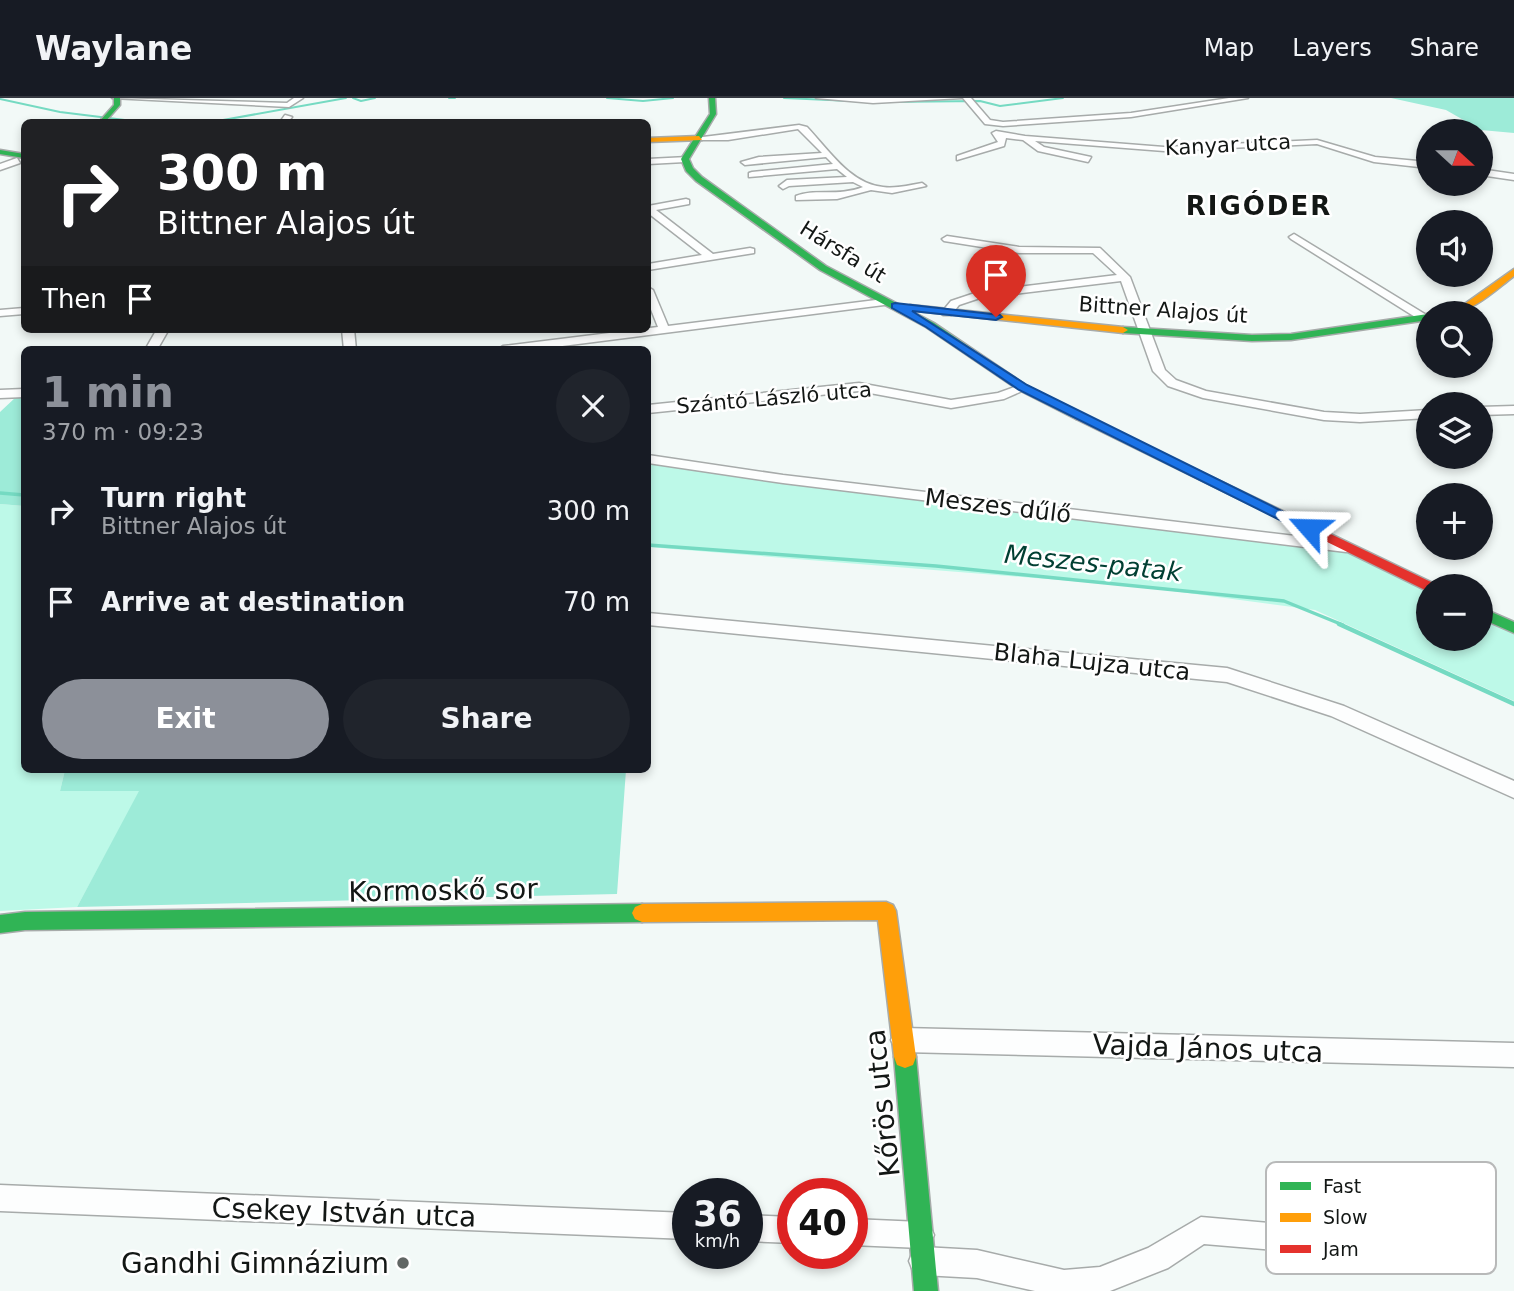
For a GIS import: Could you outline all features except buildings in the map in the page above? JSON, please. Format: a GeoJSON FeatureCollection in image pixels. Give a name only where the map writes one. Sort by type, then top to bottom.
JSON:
{"type":"FeatureCollection","features":[{"type":"Feature","properties":{"kind":"street"},"geometry":{"type":"LineString","coordinates":[[106,119],[117,105],[116,98],[289,105],[299,98]]}},
{"type":"Feature","properties":{"kind":"street"},"geometry":{"type":"LineString","coordinates":[[651,162],[685,159],[713,114],[713,98]]}},
{"type":"Feature","properties":{"kind":"street"},"geometry":{"type":"LineString","coordinates":[[820,98],[873,101],[958,98]]}},
{"type":"Feature","properties":{"kind":"street"},"geometry":{"type":"LineString","coordinates":[[988,122],[1003,124],[1131,115],[1244,98]]}},
{"type":"Feature","properties":{"kind":"street"},"geometry":{"type":"LineString","coordinates":[[960,158],[1001,144],[1003,140],[989,127],[970,100]]}},
{"type":"Feature","properties":{"kind":"street"},"geometry":{"type":"LineString","coordinates":[[651,142],[728,138],[799,127],[856,179],[870,187],[885,190],[922,186]]}},
{"type":"Feature","properties":{"kind":"street","name":"Kanyar utca"},"geometry":{"type":"LineString","coordinates":[[999,135],[1164,149],[1317,142],[1362,156],[1416,163]]}},
{"type":"Feature","properties":{"kind":"street","name":"Kanyar utca"},"geometry":{"type":"LineString","coordinates":[[1025,138],[1041,149],[1088,159]]}},
{"type":"Feature","properties":{"kind":"street"},"geometry":{"type":"LineString","coordinates":[[0,152],[21,158]]}},
{"type":"Feature","properties":{"kind":"street"},"geometry":{"type":"LineString","coordinates":[[745,162],[751,159],[772,160],[828,154]]}},
{"type":"Feature","properties":{"kind":"street"},"geometry":{"type":"LineString","coordinates":[[0,158],[21,159]]}},
{"type":"Feature","properties":{"kind":"street","name":"Hársfa út"},"geometry":{"type":"LineString","coordinates":[[685,159],[689,169],[699,179],[803,254],[852,286],[930,325],[1023,388],[1416,580]]}},
{"type":"Feature","properties":{"kind":"street"},"geometry":{"type":"LineString","coordinates":[[0,167],[21,160]]}},
{"type":"Feature","properties":{"kind":"street"},"geometry":{"type":"LineString","coordinates":[[752,175],[841,166]]}},
{"type":"Feature","properties":{"kind":"street"},"geometry":{"type":"LineString","coordinates":[[1493,174],[1514,177]]}},
{"type":"Feature","properties":{"kind":"street"},"geometry":{"type":"LineString","coordinates":[[783,186],[787,183],[856,179]]}},
{"type":"Feature","properties":{"kind":"street"},"geometry":{"type":"LineString","coordinates":[[799,198],[807,195],[824,197],[852,194],[870,187]]}},
{"type":"Feature","properties":{"kind":"street"},"geometry":{"type":"LineString","coordinates":[[651,208],[686,202]]}},
{"type":"Feature","properties":{"kind":"street"},"geometry":{"type":"LineString","coordinates":[[651,211],[709,256]]}},
{"type":"Feature","properties":{"kind":"street"},"geometry":{"type":"LineString","coordinates":[[1294,237],[1416,311]]}},
{"type":"Feature","properties":{"kind":"street"},"geometry":{"type":"LineString","coordinates":[[947,239],[1019,250],[1096,250],[1125,277],[1147,332],[1158,370],[1172,383],[1185,388],[1324,416],[1360,418],[1416,415]]}},
{"type":"Feature","properties":{"kind":"street"},"geometry":{"type":"LineString","coordinates":[[651,266],[750,251]]}},
{"type":"Feature","properties":{"kind":"street"},"geometry":{"type":"LineString","coordinates":[[1476,301],[1492,286],[1514,272]]}},
{"type":"Feature","properties":{"kind":"street"},"geometry":{"type":"LineString","coordinates":[[947,313],[955,303],[978,295],[1125,277]]}},
{"type":"Feature","properties":{"kind":"street"},"geometry":{"type":"LineString","coordinates":[[651,297],[664,329]]}},
{"type":"Feature","properties":{"kind":"street"},"geometry":{"type":"LineString","coordinates":[[651,331],[890,304]]}},
{"type":"Feature","properties":{"kind":"street","name":"Bittner Alajos út"},"geometry":{"type":"LineString","coordinates":[[890,304],[947,313],[1147,332],[1251,338],[1291,337],[1416,318]]}},
{"type":"Feature","properties":{"kind":"street"},"geometry":{"type":"LineString","coordinates":[[0,313],[21,311]]}},
{"type":"Feature","properties":{"kind":"street"},"geometry":{"type":"LineString","coordinates":[[534,346],[633,333]]}},
{"type":"Feature","properties":{"kind":"street","name":"Szántó László utca"},"geometry":{"type":"LineString","coordinates":[[651,409],[859,387],[877,388],[951,404],[1000,396],[1023,388]]}},
{"type":"Feature","properties":{"kind":"street"},"geometry":{"type":"LineString","coordinates":[[0,394],[21,393]]}},
{"type":"Feature","properties":{"kind":"street"},"geometry":{"type":"LineString","coordinates":[[1493,411],[1514,410]]}},
{"type":"Feature","properties":{"kind":"street","name":"Meszes dűlő"},"geometry":{"type":"LineString","coordinates":[[651,459],[783,480],[1349,547]]}},
{"type":"Feature","properties":{"kind":"street"},"geometry":{"type":"LineString","coordinates":[[1493,618],[1514,628]]}},
{"type":"Feature","properties":{"kind":"street","name":"Blaha Lujza utca"},"geometry":{"type":"LineString","coordinates":[[651,619],[1227,675],[1283,689],[1377,727],[1514,790]]}},
{"type":"Feature","properties":{"kind":"street","name":"Kormoskő sor"},"geometry":{"type":"LineString","coordinates":[[0,924],[25,921],[331,919],[736,910],[886,911]]}},
{"type":"Feature","properties":{"kind":"street","name":"Kőrös utca"},"geometry":{"type":"LineString","coordinates":[[886,911],[903,1040],[926,1291]]}},
{"type":"Feature","properties":{"kind":"street","name":"Vajda János utca"},"geometry":{"type":"LineString","coordinates":[[903,1040],[1514,1055]]}},
{"type":"Feature","properties":{"kind":"street","name":"Csekey István utca"},"geometry":{"type":"LineString","coordinates":[[0,1198],[672,1225]]}},
{"type":"Feature","properties":{"kind":"street"},"geometry":{"type":"LineString","coordinates":[[868,1236],[1064,1284],[1100,1281],[1131,1270],[1158,1258],[1201,1230],[1266,1236]]}},
{"type":"Feature","properties":{"kind":"green space"},"geometry":{"type":"Polygon","coordinates":[[[1391,98],[1514,98],[1514,133],[1493,131],[1493,119],[1462,119],[1446,110],[1391,98]]]}},
{"type":"Feature","properties":{"kind":"green space"},"geometry":{"type":"Polygon","coordinates":[[[21,396],[21,506],[0,504],[0,412],[16,397],[21,396]]]}},
{"type":"Feature","properties":{"kind":"green space"},"geometry":{"type":"Polygon","coordinates":[[[651,458],[1352,552],[1416,581],[1416,651],[1493,651],[1493,615],[1514,625],[1514,701],[1315,610],[1135,586],[651,547],[651,458]]]}},
{"type":"Feature","properties":{"kind":"green space"},"geometry":{"type":"Polygon","coordinates":[[[0,504],[21,506],[21,773],[64,773],[60,791],[140,791],[77,907],[0,911],[0,504]]]}},
{"type":"Feature","properties":{"kind":"green space"},"geometry":{"type":"Polygon","coordinates":[[[64,773],[626,773],[617,894],[77,907],[139,791],[60,791],[64,773]]]}},
{"type":"Feature","properties":{"kind":"waterway"},"geometry":{"type":"LineString","coordinates":[[229,119],[346,98]]}},
{"type":"Feature","properties":{"kind":"waterway"},"geometry":{"type":"LineString","coordinates":[[353,98],[361,101],[375,98]]}},
{"type":"Feature","properties":{"kind":"waterway"},"geometry":{"type":"LineString","coordinates":[[449,98],[455,98]]}},
{"type":"Feature","properties":{"kind":"waterway"},"geometry":{"type":"LineString","coordinates":[[607,98],[643,101],[673,98]]}},
{"type":"Feature","properties":{"kind":"waterway"},"geometry":{"type":"LineString","coordinates":[[784,98],[874,102]]}},
{"type":"Feature","properties":{"kind":"waterway"},"geometry":{"type":"LineString","coordinates":[[883,102],[980,101],[1000,106],[1063,98]]}},
{"type":"Feature","properties":{"kind":"waterway"},"geometry":{"type":"LineString","coordinates":[[0,99],[60,112],[117,119]]}},
{"type":"Feature","properties":{"kind":"waterway","name":"Meszes-patak"},"geometry":{"type":"LineString","coordinates":[[0,493],[21,495]]}},
{"type":"Feature","properties":{"kind":"waterway","name":"Meszes-patak"},"geometry":{"type":"LineString","coordinates":[[651,545],[936,566],[1284,601],[1343,625]]}},
{"type":"Feature","properties":{"kind":"waterway","name":"Meszes-patak"},"geometry":{"type":"LineString","coordinates":[[1339,624],[1514,704]]}},
{"type":"Feature","properties":{"kind":"traffic: fast"},"geometry":{"type":"LineString","coordinates":[[105,119],[117,105],[117,98]]}},
{"type":"Feature","properties":{"kind":"traffic: fast"},"geometry":{"type":"LineString","coordinates":[[712,98],[713,114],[685,159],[689,169],[699,179],[823,268],[930,325],[1023,388],[1080,417]]}},
{"type":"Feature","properties":{"kind":"traffic: fast"},"geometry":{"type":"LineString","coordinates":[[0,152],[21,156]]}},
{"type":"Feature","properties":{"kind":"traffic: fast"},"geometry":{"type":"LineString","coordinates":[[1123,330],[1252,338],[1291,337],[1416,319]]}},
{"type":"Feature","properties":{"kind":"traffic: fast"},"geometry":{"type":"LineString","coordinates":[[1493,618],[1514,628]]}},
{"type":"Feature","properties":{"kind":"traffic: fast"},"geometry":{"type":"LineString","coordinates":[[0,924],[25,921],[642,913]]}},
{"type":"Feature","properties":{"kind":"traffic: fast"},"geometry":{"type":"LineString","coordinates":[[905,1057],[926,1291]]}},
{"type":"Feature","properties":{"kind":"traffic: slow"},"geometry":{"type":"LineString","coordinates":[[651,140],[699,138]]}},
{"type":"Feature","properties":{"kind":"traffic: slow"},"geometry":{"type":"LineString","coordinates":[[1474,301],[1514,272]]}},
{"type":"Feature","properties":{"kind":"traffic: slow"},"geometry":{"type":"LineString","coordinates":[[910,308],[1123,330]]}},
{"type":"Feature","properties":{"kind":"traffic: slow"},"geometry":{"type":"LineString","coordinates":[[642,913],[886,911],[905,1057]]}},
{"type":"Feature","properties":{"kind":"traffic: jam"},"geometry":{"type":"LineString","coordinates":[[1080,417],[1416,580]]}},
{"type":"Feature","properties":{"kind":"place","name":"Gandhi Gimnázium"},"geometry":{"type":"Point","coordinates":[403,1263]}},
{"type":"Feature","properties":{"kind":"district","name":"RIGÓDER"},"geometry":{"type":"Point","coordinates":[1259,206]}},
{"type":"Feature","properties":{"kind":"route"},"geometry":{"type":"LineString","coordinates":[[996,317],[895,306],[930,325],[1023,388],[1309,528]]}}]}
